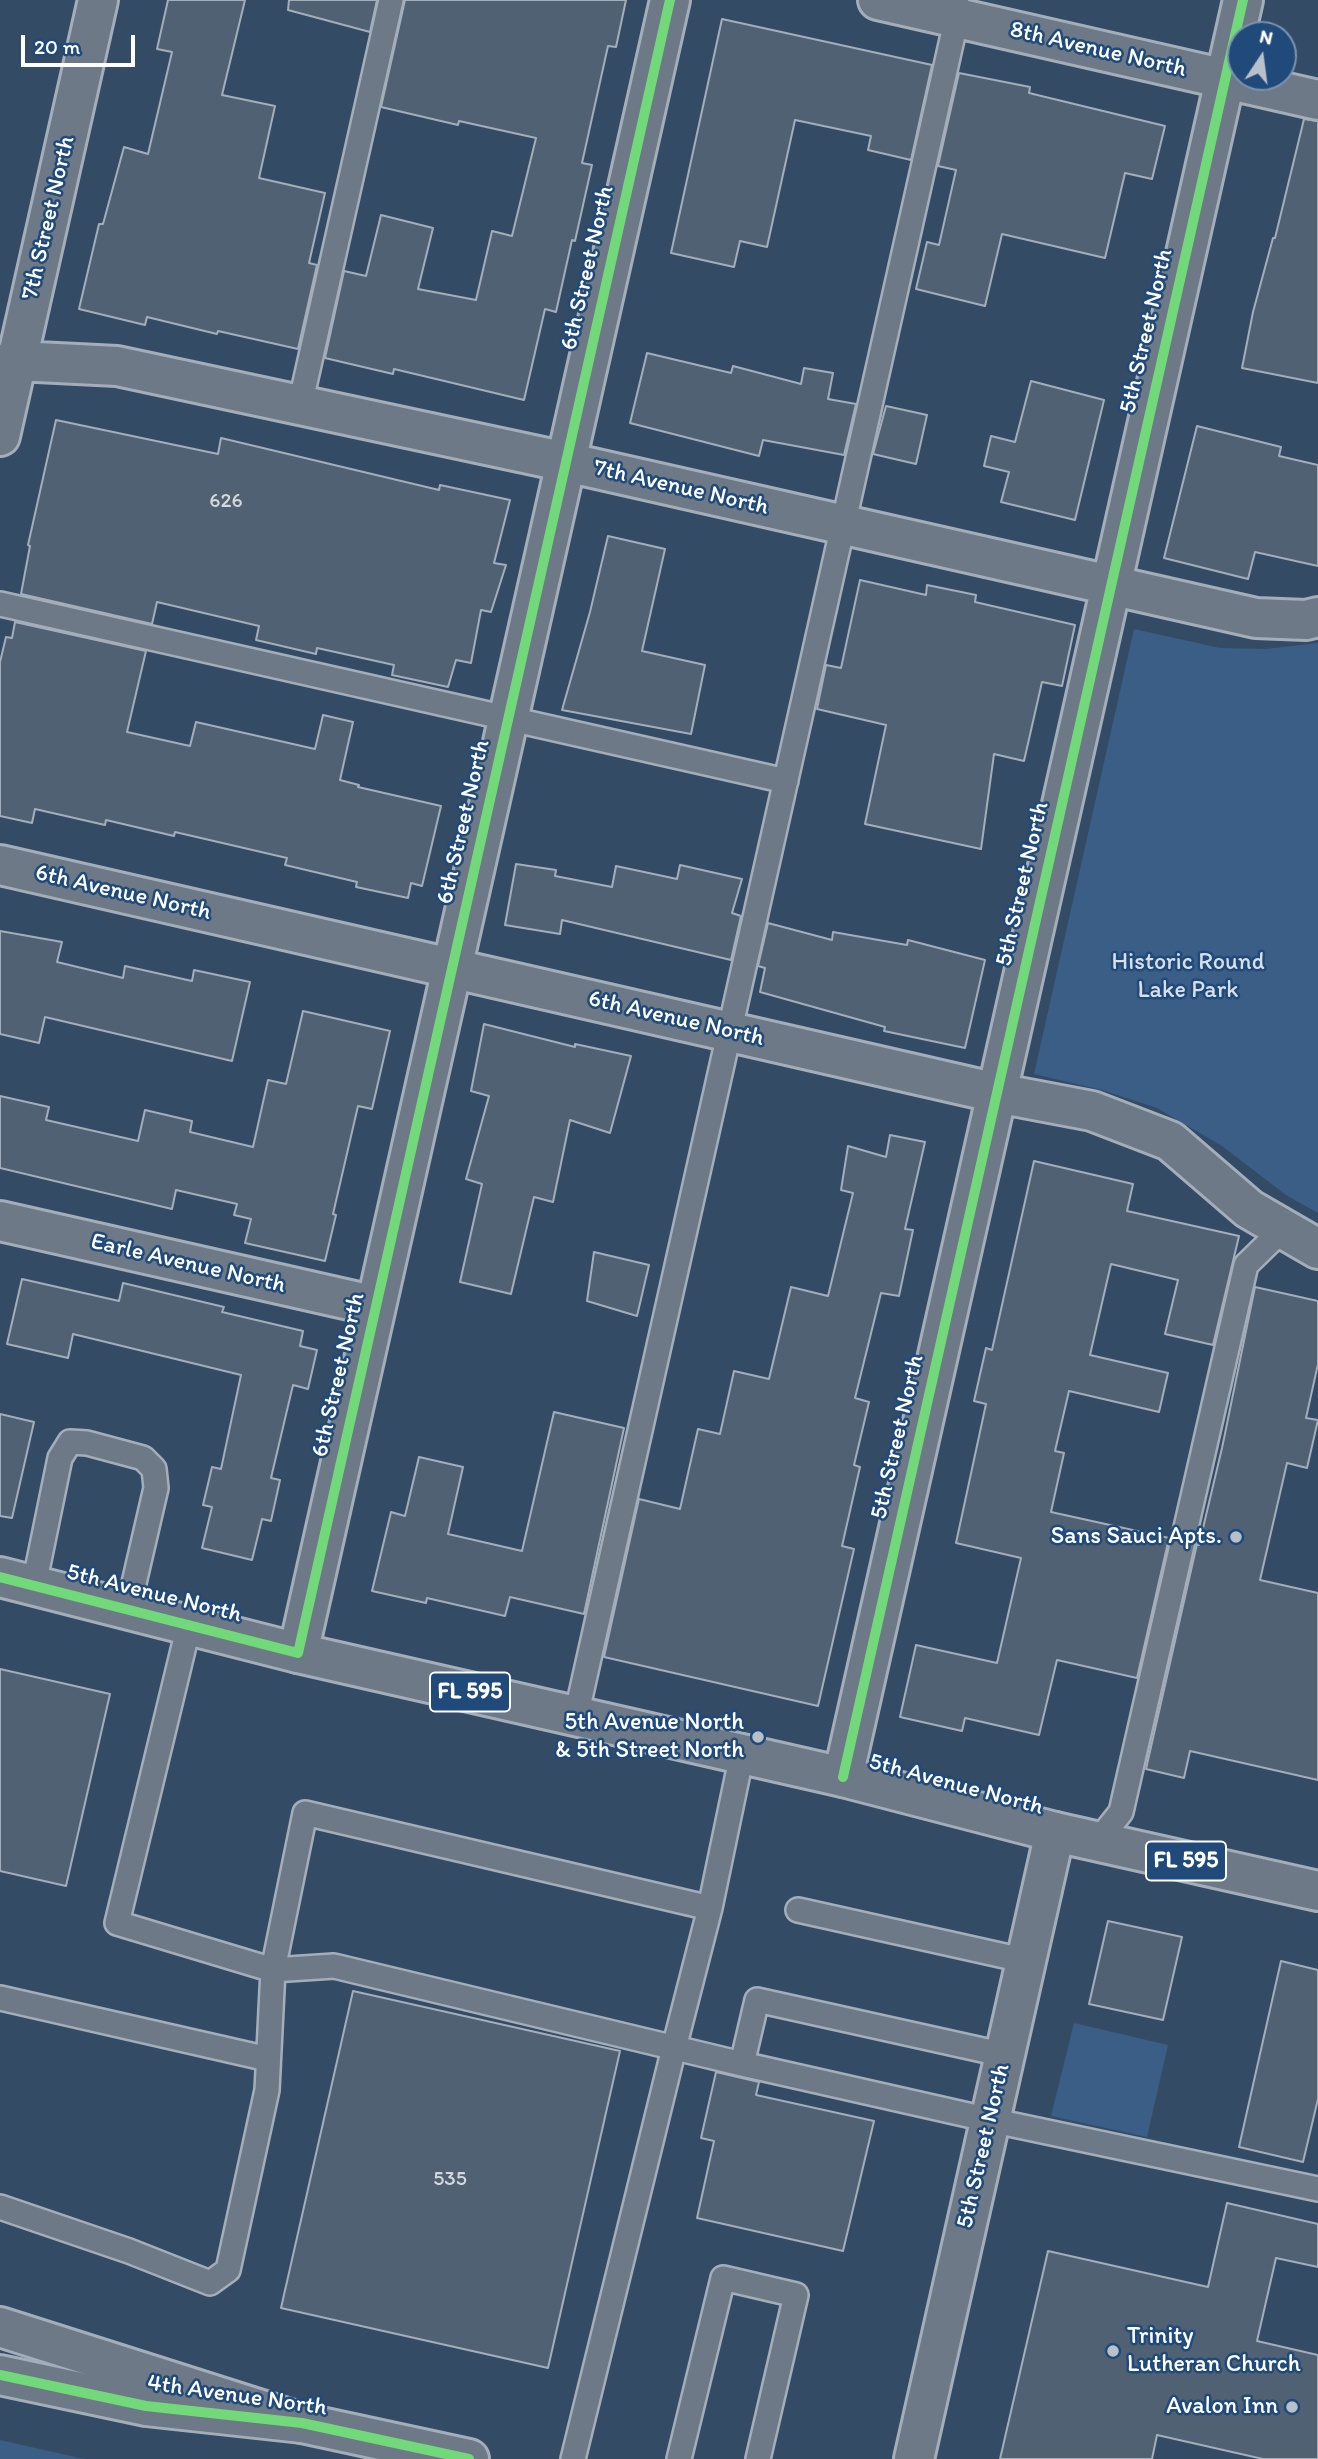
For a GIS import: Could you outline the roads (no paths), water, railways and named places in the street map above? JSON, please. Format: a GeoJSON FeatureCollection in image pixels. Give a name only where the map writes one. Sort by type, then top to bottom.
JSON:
{"type":"FeatureCollection","features":[{"type":"Feature","properties":{"kind":"main road","name":"7th Street North"},"geometry":{"type":"LineString","coordinates":[[0,436],[8,362],[98,0]]}},
{"type":"Feature","properties":{"kind":"main road","name":"6th Street North"},"geometry":{"type":"LineString","coordinates":[[298,1653],[670,0]]}},
{"type":"Feature","properties":{"kind":"main road","name":"8th Avenue North"},"geometry":{"type":"LineString","coordinates":[[878,0],[959,9],[1318,100]]}},
{"type":"Feature","properties":{"kind":"main road","name":"5th Street North"},"geometry":{"type":"LineString","coordinates":[[843,1777],[1243,0]]}},
{"type":"Feature","properties":{"kind":"main road","name":"7th Avenue North"},"geometry":{"type":"LineString","coordinates":[[8,362],[117,366],[566,462],[1256,618],[1306,620],[1318,617]]}},
{"type":"Feature","properties":{"kind":"main road","name":"6th Avenue North"},"geometry":{"type":"LineString","coordinates":[[0,865],[997,1093],[1092,1111],[1170,1141],[1250,1209],[1318,1249]]}},
{"type":"Feature","properties":{"kind":"main road","name":"Earle Avenue North"},"geometry":{"type":"LineString","coordinates":[[0,1221],[376,1306]]}},
{"type":"Feature","properties":{"kind":"main road","name":"5th Avenue North"},"geometry":{"type":"LineString","coordinates":[[17,1581],[298,1653],[843,1777],[1055,1832],[1318,1891]]}},
{"type":"Feature","properties":{"kind":"main road","name":"5th Street North"},"geometry":{"type":"LineString","coordinates":[[914,2459],[1055,1832]]}},
{"type":"Feature","properties":{"kind":"main road"},"geometry":{"type":"LineString","coordinates":[[0,2327],[302,2423]]}},
{"type":"Feature","properties":{"kind":"main road","name":"4th Avenue North"},"geometry":{"type":"LineString","coordinates":[[0,2375],[146,2406],[302,2423],[469,2459]]}},
{"type":"Feature","properties":{"kind":"lane"},"geometry":{"type":"LineString","coordinates":[[300,405],[391,0]]}},
{"type":"Feature","properties":{"kind":"lane"},"geometry":{"type":"LineString","coordinates":[[576,1716],[959,9]]}},
{"type":"Feature","properties":{"kind":"lane"},"geometry":{"type":"LineString","coordinates":[[0,604],[786,781]]}},
{"type":"Feature","properties":{"kind":"lane"},"geometry":{"type":"LineString","coordinates":[[1098,1841],[1121,1812],[1246,1265],[1283,1229]]}},
{"type":"Feature","properties":{"kind":"lane"},"geometry":{"type":"LineString","coordinates":[[17,1581],[60,1458],[70,1442],[143,1458],[154,1469],[156,1488],[128,1609]]}},
{"type":"Feature","properties":{"kind":"lane"},"geometry":{"type":"LineString","coordinates":[[189,1625],[117,1923],[273,1969],[334,1966],[742,2064],[990,2120],[1318,2189]]}},
{"type":"Feature","properties":{"kind":"lane"},"geometry":{"type":"LineString","coordinates":[[573,2459],[710,1908],[742,1754]]}},
{"type":"Feature","properties":{"kind":"lane"},"geometry":{"type":"LineString","coordinates":[[0,2207],[129,2251],[210,2283],[228,2270],[267,2090],[273,1969],[304,1812],[710,1908]]}},
{"type":"Feature","properties":{"kind":"lane"},"geometry":{"type":"LineString","coordinates":[[798,1910],[1027,1961]]}},
{"type":"Feature","properties":{"kind":"lane"},"geometry":{"type":"LineString","coordinates":[[0,1997],[268,2059]]}},
{"type":"Feature","properties":{"kind":"lane"},"geometry":{"type":"LineString","coordinates":[[742,2064],[757,2000],[1005,2055]]}},
{"type":"Feature","properties":{"kind":"lane"},"geometry":{"type":"LineString","coordinates":[[678,2459],[723,2278],[796,2295],[758,2459]]}},
{"type":"Feature","properties":{"kind":"place","name":"Sans Sauci Apts."},"geometry":{"type":"Point","coordinates":[1236,1537]}},
{"type":"Feature","properties":{"kind":"place","name":"5th Avenue North & 5th Street North"},"geometry":{"type":"Point","coordinates":[758,1737]}},
{"type":"Feature","properties":{"kind":"place","name":"Trinity Lutheran Church"},"geometry":{"type":"Point","coordinates":[1113,2351]}},
{"type":"Feature","properties":{"kind":"place","name":"Avalon Inn"},"geometry":{"type":"Point","coordinates":[1292,2407]}},
{"type":"Feature","properties":{"kind":"park label","name":"Historic Round Lake Park"},"geometry":{"type":"Point","coordinates":[1188,977]}}]}
